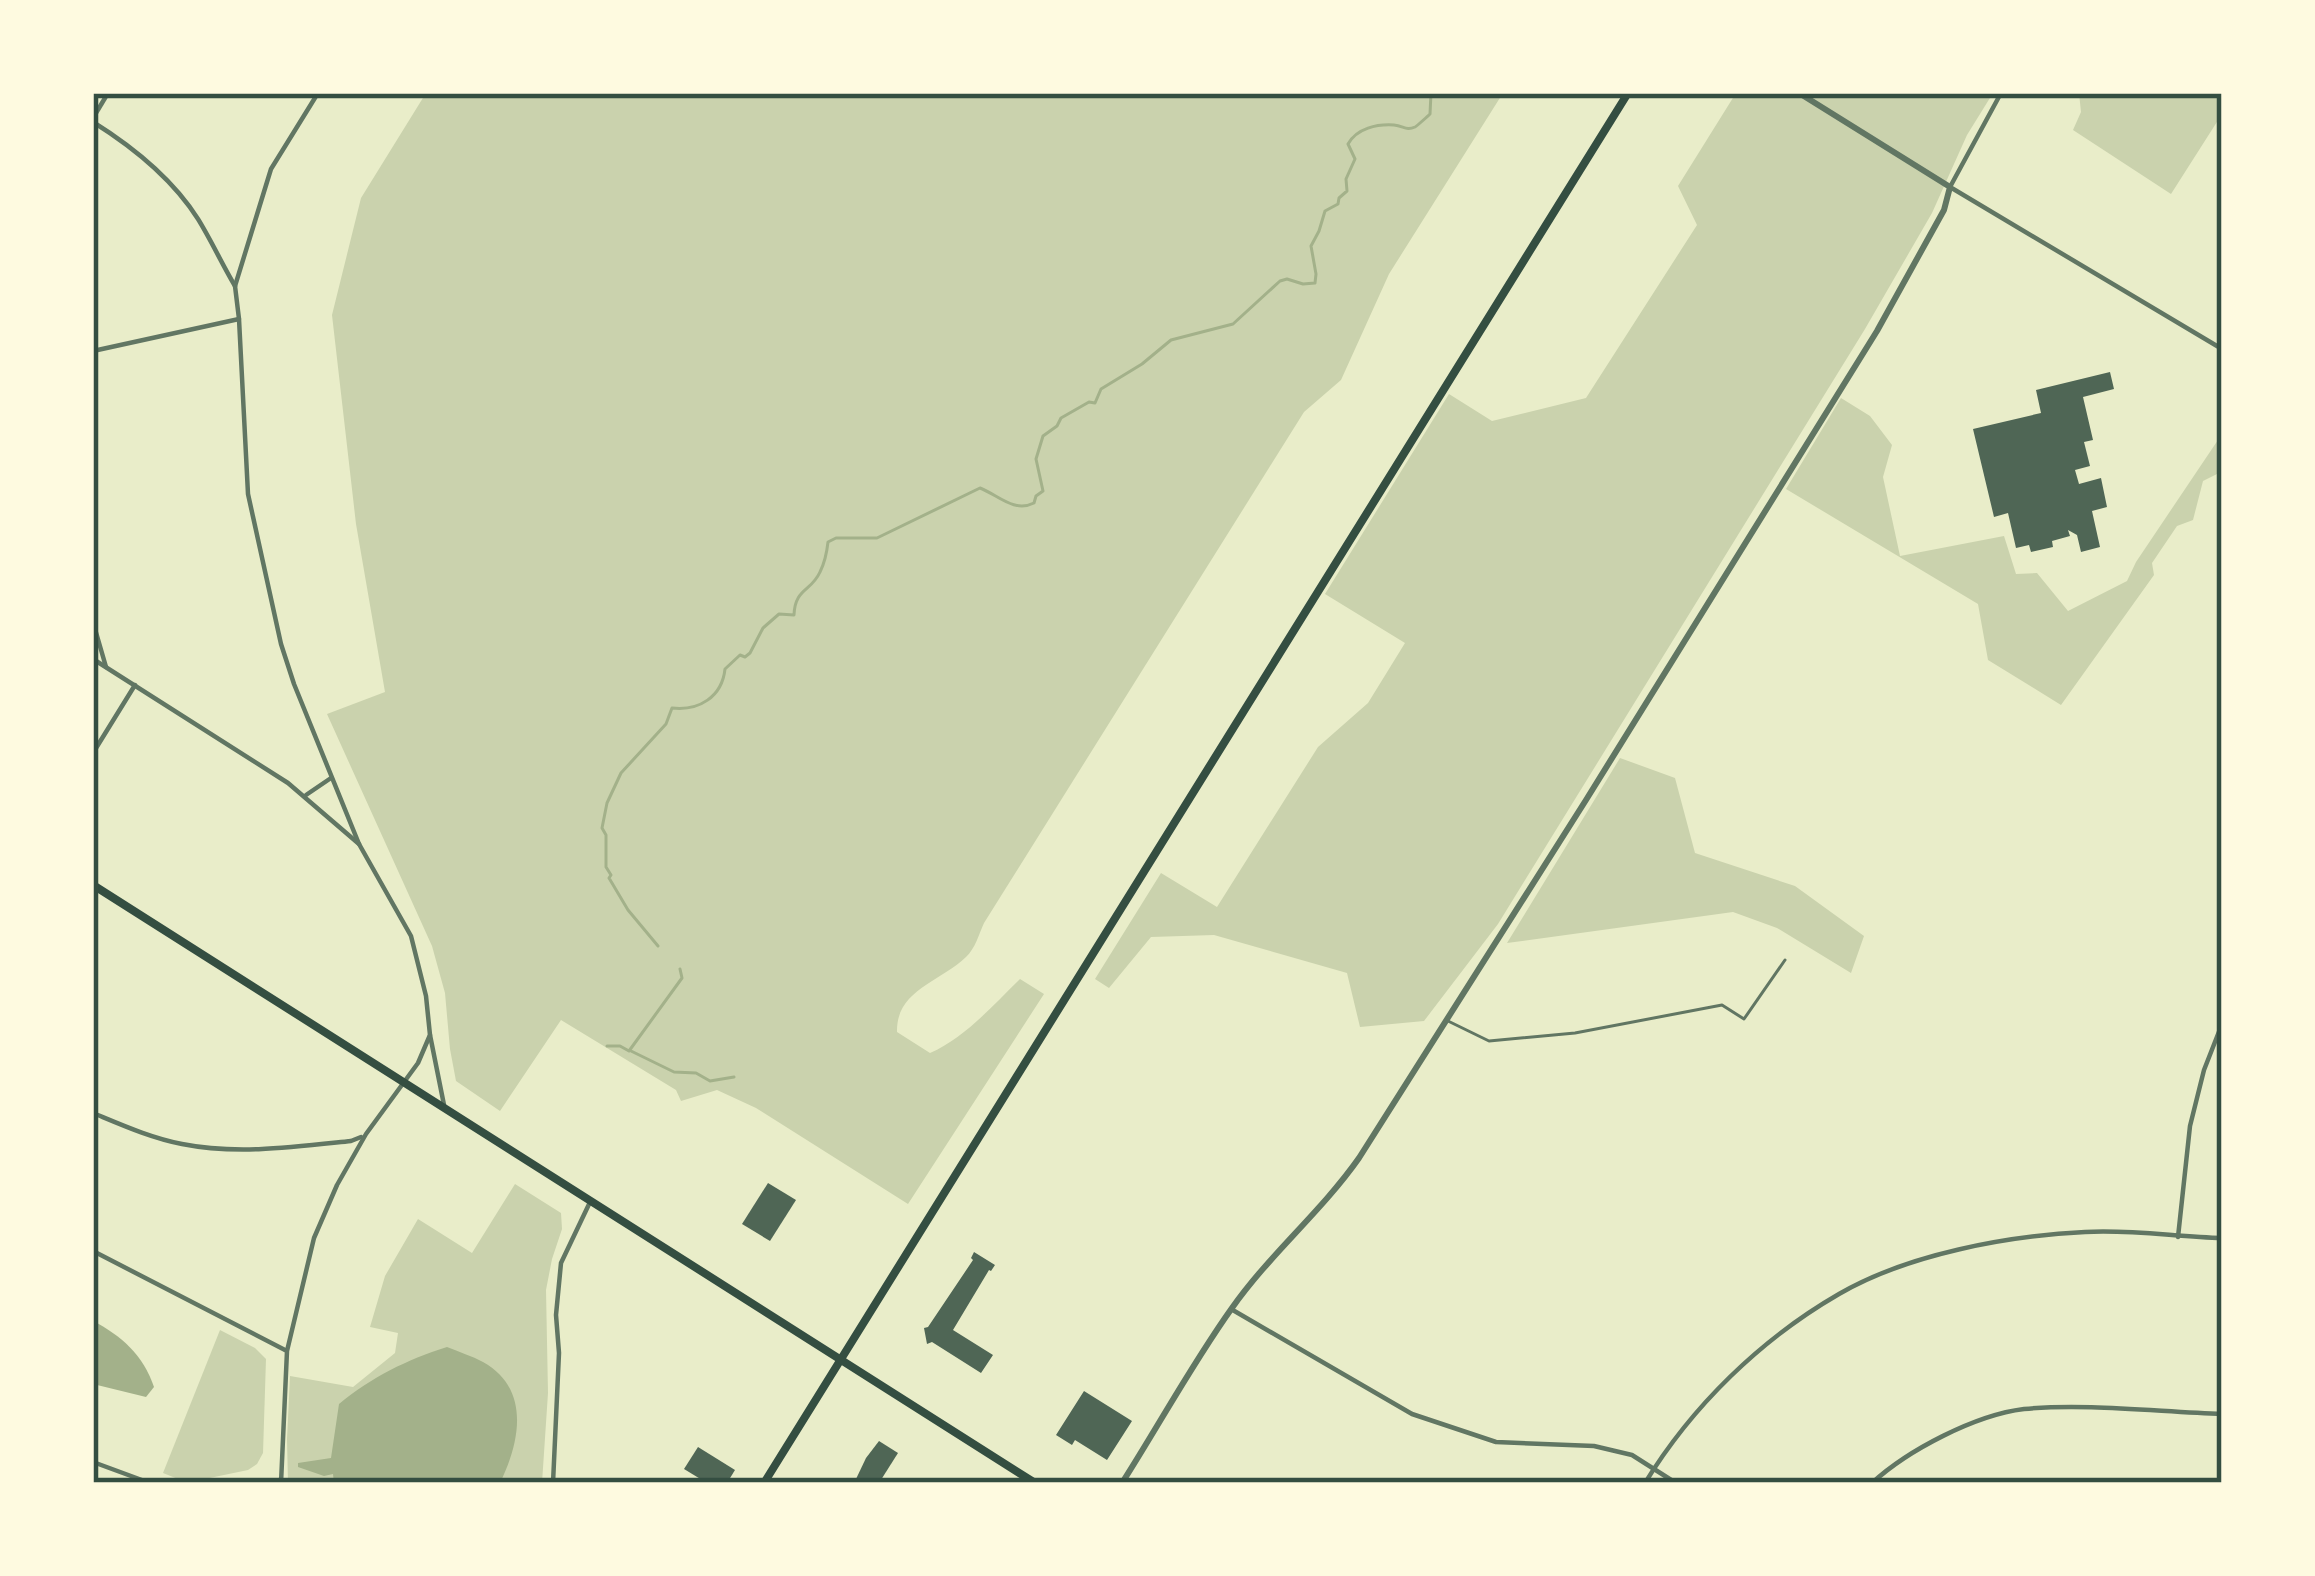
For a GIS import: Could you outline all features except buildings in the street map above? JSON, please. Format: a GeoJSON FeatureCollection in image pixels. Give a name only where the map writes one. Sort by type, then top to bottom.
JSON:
{"type":"FeatureCollection","features":[{"type":"Feature","properties":{"kind":"main road"},"geometry":{"type":"LineString","coordinates":[[764,1483],[1628,93]]}},
{"type":"Feature","properties":{"kind":"main road"},"geometry":{"type":"LineString","coordinates":[[93,885],[1035,1483]]}},
{"type":"Feature","properties":{"kind":"street"},"geometry":{"type":"LineString","coordinates":[[108,93],[93,120],[130,145],[170,184],[197,216],[235,286],[248,494],[281,644],[307,721],[359,844],[411,936],[445,1108]]}},
{"type":"Feature","properties":{"kind":"street"},"geometry":{"type":"LineString","coordinates":[[235,286],[271,169],[318,93]]}},
{"type":"Feature","properties":{"kind":"street"},"geometry":{"type":"LineString","coordinates":[[1799,93],[2222,349]]}},
{"type":"Feature","properties":{"kind":"street"},"geometry":{"type":"LineString","coordinates":[[1122,1483],[1231,1310],[1273,1255],[1346,1176],[1446,1020],[1877,331],[2001,93]]}},
{"type":"Feature","properties":{"kind":"street"},"geometry":{"type":"LineString","coordinates":[[93,351],[239,319]]}},
{"type":"Feature","properties":{"kind":"street"},"geometry":{"type":"LineString","coordinates":[[93,622],[106,667]]}},
{"type":"Feature","properties":{"kind":"street"},"geometry":{"type":"LineString","coordinates":[[93,659],[305,796],[359,844]]}},
{"type":"Feature","properties":{"kind":"street"},"geometry":{"type":"LineString","coordinates":[[93,753],[135,686]]}},
{"type":"Feature","properties":{"kind":"street"},"geometry":{"type":"LineString","coordinates":[[305,796],[331,778]]}},
{"type":"Feature","properties":{"kind":"street"},"geometry":{"type":"LineString","coordinates":[[2178,1237],[2190,1126],[2222,1024]]}},
{"type":"Feature","properties":{"kind":"street"},"geometry":{"type":"LineString","coordinates":[[258,1483],[280,1481],[286,1351],[314,1238],[366,1134],[418,1063],[430,1035]]}},
{"type":"Feature","properties":{"kind":"street"},"geometry":{"type":"LineString","coordinates":[[93,1113],[178,1144],[220,1150],[351,1142],[366,1134]]}},
{"type":"Feature","properties":{"kind":"street"},"geometry":{"type":"LineString","coordinates":[[553,1483],[560,1263],[591,1200]]}},
{"type":"Feature","properties":{"kind":"street"},"geometry":{"type":"LineString","coordinates":[[1645,1483],[1708,1400],[1771,1340],[1841,1292],[1916,1261],[2014,1238],[2090,1231],[2222,1238]]}},
{"type":"Feature","properties":{"kind":"street"},"geometry":{"type":"LineString","coordinates":[[93,1251],[286,1351]]}},
{"type":"Feature","properties":{"kind":"street"},"geometry":{"type":"LineString","coordinates":[[1231,1310],[1412,1414],[1496,1442],[1594,1446],[1632,1455],[1676,1483]]}},
{"type":"Feature","properties":{"kind":"street"},"geometry":{"type":"LineString","coordinates":[[1872,1483],[1933,1442],[1970,1424],[2020,1409],[2222,1414]]}},
{"type":"Feature","properties":{"kind":"street"},"geometry":{"type":"LineString","coordinates":[[93,1462],[149,1483]]}},
{"type":"Feature","properties":{"kind":"lane"},"geometry":{"type":"LineString","coordinates":[[1446,1020],[1489,1042],[1575,1034],[1722,1005],[1744,1019],[1785,960]]}},
{"type":"Feature","properties":{"kind":"shaded area"},"geometry":{"type":"Polygon","coordinates":[[[426,93],[1503,93],[1389,274],[1341,380],[1304,412],[984,923],[972,950],[904,1006],[897,1032],[930,1053],[967,1030],[1020,979],[1044,994],[908,1204],[756,1108],[717,1090],[681,1101],[676,1090],[561,1020],[500,1111],[456,1081],[445,993],[432,946],[327,714],[385,692],[356,524],[332,315],[361,198],[426,93]]]}},
{"type":"Feature","properties":{"kind":"shaded area"},"geometry":{"type":"Polygon","coordinates":[[[1736,93],[1993,93],[1865,329],[1498,924],[1424,1021],[1360,1027],[1347,973],[1214,935],[1151,937],[1109,988],[1095,979],[1161,873],[1217,907],[1318,747],[1368,703],[1405,643],[1325,594],[1449,394],[1492,421],[1586,398],[1697,225],[1678,186],[1736,93]]]}},
{"type":"Feature","properties":{"kind":"shaded area"},"geometry":{"type":"Polygon","coordinates":[[[2079,93],[2222,93],[2222,114],[2171,194],[2073,130],[2081,112],[2079,93]]]}},
{"type":"Feature","properties":{"kind":"shaded area"},"geometry":{"type":"Polygon","coordinates":[[[1841,398],[1870,416],[1892,445],[1883,477],[1900,556],[2004,536],[2016,574],[2037,573],[2068,611],[2127,581],[2222,434],[2222,459],[2217,474],[2203,481],[2193,520],[2177,526],[2152,563],[2154,575],[2061,705],[1988,660],[1978,604],[1786,489],[1841,398]]]}},
{"type":"Feature","properties":{"kind":"shaded area"},"geometry":{"type":"Polygon","coordinates":[[[1620,758],[1675,778],[1695,853],[1795,886],[1864,936],[1851,973],[1777,928],[1733,912],[1507,943],[1620,758]]]}},
{"type":"Feature","properties":{"kind":"shaded area"},"geometry":{"type":"Polygon","coordinates":[[[515,1184],[561,1213],[562,1229],[546,1290],[548,1393],[542,1483],[288,1483],[290,1376],[353,1387],[395,1353],[398,1333],[370,1327],[385,1276],[418,1219],[472,1253],[515,1184]]]}},
{"type":"Feature","properties":{"kind":"shaded area"},"geometry":{"type":"Polygon","coordinates":[[[93,1321],[138,1356],[154,1387],[146,1397],[93,1384],[93,1321]]]}},
{"type":"Feature","properties":{"kind":"shaded area"},"geometry":{"type":"Polygon","coordinates":[[[220,1330],[266,1359],[263,1453],[248,1470],[195,1481],[178,1479],[163,1473],[220,1330]]]}},
{"type":"Feature","properties":{"kind":"shaded area"},"geometry":{"type":"Polygon","coordinates":[[[447,1347],[498,1373],[515,1401],[513,1451],[500,1483],[334,1483],[333,1474],[324,1476],[298,1467],[298,1463],[331,1458],[339,1404],[390,1370],[447,1347]]]}},
{"type":"Feature","properties":{"kind":"waterway"},"geometry":{"type":"LineString","coordinates":[[658,946],[609,878],[602,828],[621,773],[666,724],[672,708],[708,700],[725,669],[740,655],[750,653],[763,628],[779,614],[794,615],[800,595],[820,572],[828,542],[877,538],[980,488],[1013,504],[1034,503],[1043,491],[1036,459],[1043,436],[1061,418],[1095,403],[1101,389],[1171,340],[1233,324],[1280,281],[1315,283],[1311,246],[1325,211],[1347,191],[1346,179],[1355,159],[1348,144],[1374,126],[1415,127],[1430,114],[1431,93]]}},
{"type":"Feature","properties":{"kind":"waterway"},"geometry":{"type":"LineString","coordinates":[[607,1046],[629,1051],[682,978],[680,969]]}},
{"type":"Feature","properties":{"kind":"waterway"},"geometry":{"type":"LineString","coordinates":[[631,1051],[674,1072],[696,1073],[710,1081],[734,1077]]}}]}
